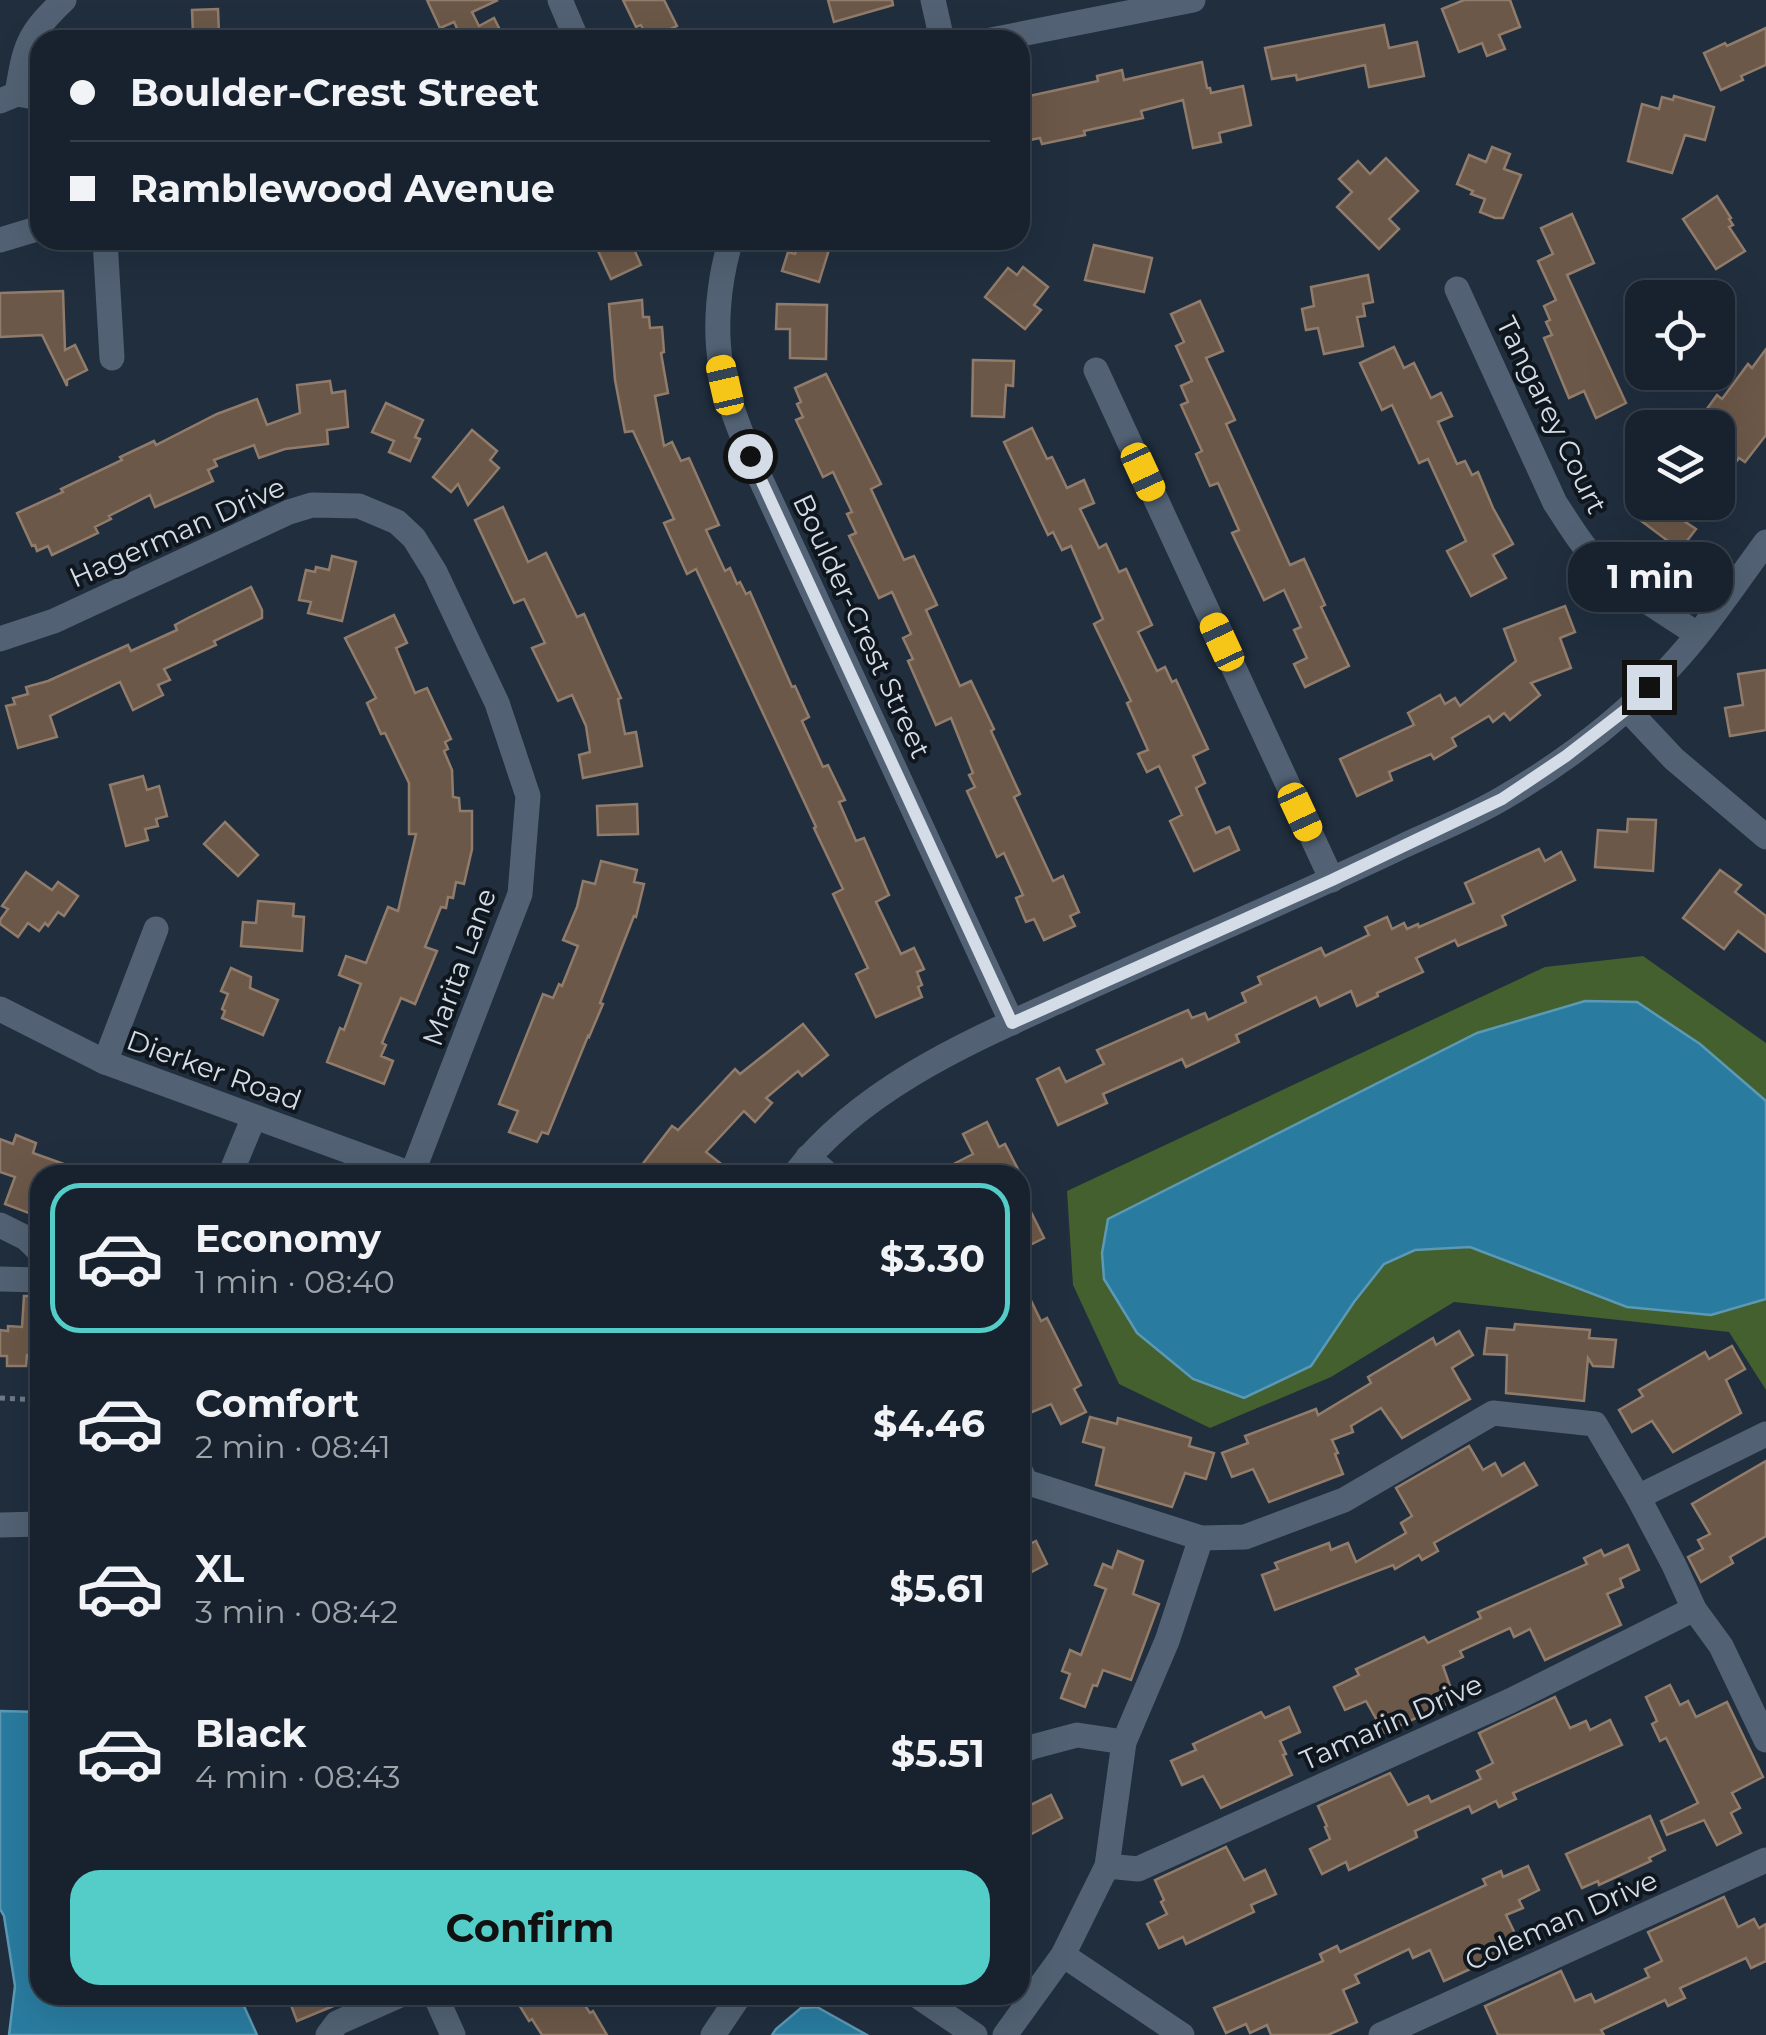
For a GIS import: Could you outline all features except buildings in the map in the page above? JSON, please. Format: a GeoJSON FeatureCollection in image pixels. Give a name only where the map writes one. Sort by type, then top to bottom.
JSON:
{"type":"FeatureCollection","features":[{"type":"Feature","properties":{"kind":"street"},"geometry":{"type":"LineString","coordinates":[[35,30],[64,0]]}},
{"type":"Feature","properties":{"kind":"street"},"geometry":{"type":"LineString","coordinates":[[560,0],[573,30]]}},
{"type":"Feature","properties":{"kind":"street"},"geometry":{"type":"LineString","coordinates":[[933,0],[940,30]]}},
{"type":"Feature","properties":{"kind":"street"},"geometry":{"type":"LineString","coordinates":[[1030,32],[1193,0]]}},
{"type":"Feature","properties":{"kind":"street"},"geometry":{"type":"LineString","coordinates":[[19,98],[24,50],[30,40]]}},
{"type":"Feature","properties":{"kind":"street"},"geometry":{"type":"LineString","coordinates":[[0,240],[30,231]]}},
{"type":"Feature","properties":{"kind":"street"},"geometry":{"type":"LineString","coordinates":[[106,250],[112,358]]}},
{"type":"Feature","properties":{"kind":"street","name":"Boulder-Crest Street"},"geometry":{"type":"LineString","coordinates":[[729,250],[718,328],[720,362],[735,418],[1012,1023]]}},
{"type":"Feature","properties":{"kind":"street","name":"Tangarey Court"},"geometry":{"type":"LineString","coordinates":[[1456,289],[1555,503],[1572,530],[1596,560],[1632,590],[1697,634]]}},
{"type":"Feature","properties":{"kind":"street"},"geometry":{"type":"LineString","coordinates":[[1096,370],[1332,880]]}},
{"type":"Feature","properties":{"kind":"street","name":"Hagerman Drive"},"geometry":{"type":"LineString","coordinates":[[0,639],[54,621],[289,512],[312,505],[336,504],[382,514]]}},
{"type":"Feature","properties":{"kind":"street","name":"Marita Lane"},"geometry":{"type":"LineString","coordinates":[[382,514],[414,538],[435,572],[497,703],[528,796],[520,894],[416,1165]]}},
{"type":"Feature","properties":{"kind":"street"},"geometry":{"type":"LineString","coordinates":[[802,1165],[857,1112],[948,1053],[1502,799],[1628,708],[1671,666],[1766,542]]}},
{"type":"Feature","properties":{"kind":"street"},"geometry":{"type":"LineString","coordinates":[[1628,708],[1674,758],[1766,837]]}},
{"type":"Feature","properties":{"kind":"street"},"geometry":{"type":"LineString","coordinates":[[105,1062],[156,929]]}},
{"type":"Feature","properties":{"kind":"street","name":"Dierker Road"},"geometry":{"type":"LineString","coordinates":[[0,1009],[105,1062],[388,1165]]}},
{"type":"Feature","properties":{"kind":"street"},"geometry":{"type":"LineString","coordinates":[[234,1165],[254,1116]]}},
{"type":"Feature","properties":{"kind":"street"},"geometry":{"type":"LineString","coordinates":[[0,1225],[30,1242]]}},
{"type":"Feature","properties":{"kind":"street"},"geometry":{"type":"LineString","coordinates":[[0,1278],[30,1280]]}},
{"type":"Feature","properties":{"kind":"street"},"geometry":{"type":"LineString","coordinates":[[1030,1482],[1201,1538],[1245,1537],[1344,1500],[1493,1413],[1595,1424],[1638,1496],[1694,1609],[1721,1646],[1766,1740]]}},
{"type":"Feature","properties":{"kind":"street"},"geometry":{"type":"LineString","coordinates":[[1638,1496],[1766,1434]]}},
{"type":"Feature","properties":{"kind":"street"},"geometry":{"type":"LineString","coordinates":[[0,1525],[30,1524]]}},
{"type":"Feature","properties":{"kind":"street"},"geometry":{"type":"LineString","coordinates":[[1030,2001],[1063,1955],[1106,1866],[1124,1742],[1167,1641],[1201,1538]]}},
{"type":"Feature","properties":{"kind":"street","name":"Tamarin Drive"},"geometry":{"type":"LineString","coordinates":[[1106,1866],[1138,1869],[1510,1701],[1694,1609]]}},
{"type":"Feature","properties":{"kind":"street"},"geometry":{"type":"LineString","coordinates":[[1030,1748],[1078,1735],[1124,1742]]}},
{"type":"Feature","properties":{"kind":"street","name":"Coleman Drive"},"geometry":{"type":"LineString","coordinates":[[1381,2035],[1766,1860]]}},
{"type":"Feature","properties":{"kind":"street"},"geometry":{"type":"LineString","coordinates":[[1063,1955],[1182,2035]]}},
{"type":"Feature","properties":{"kind":"street"},"geometry":{"type":"LineString","coordinates":[[328,2035],[337,2023],[378,2005]]}},
{"type":"Feature","properties":{"kind":"street"},"geometry":{"type":"LineString","coordinates":[[439,2005],[452,2035]]}},
{"type":"Feature","properties":{"kind":"street"},"geometry":{"type":"LineString","coordinates":[[713,2035],[733,2005]]}},
{"type":"Feature","properties":{"kind":"street"},"geometry":{"type":"LineString","coordinates":[[931,2005],[975,2035]]}},
{"type":"Feature","properties":{"kind":"street"},"geometry":{"type":"LineString","coordinates":[[1005,2035],[1027,2005]]}},
{"type":"Feature","properties":{"kind":"path"},"geometry":{"type":"LineString","coordinates":[[0,1398],[30,1400]]}},
{"type":"Feature","properties":{"kind":"green space"},"geometry":{"type":"Polygon","coordinates":[[[1643,956],[1766,1043],[1766,1101],[1700,1044],[1637,1002],[1104,1279],[1137,1333],[1193,1379],[1354,1302],[1384,1264],[1415,1250],[1470,1246],[1627,1307],[1711,1315],[1766,1299],[1766,1390],[1729,1332],[1454,1302],[1331,1377],[1210,1428],[1119,1384],[1073,1285],[1067,1191],[1545,967],[1643,956]]]}},
{"type":"Feature","properties":{"kind":"water"},"geometry":{"type":"Polygon","coordinates":[[[1585,1001],[1637,1002],[1700,1044],[1766,1101],[1766,1299],[1711,1315],[1627,1307],[1470,1247],[1415,1250],[1384,1264],[1311,1366],[1244,1398],[1193,1379],[1137,1333],[1104,1279],[1102,1253],[1108,1219],[1477,1033],[1585,1001]]]}},
{"type":"Feature","properties":{"kind":"water"},"geometry":{"type":"Polygon","coordinates":[[[0,1711],[30,1712],[30,2005],[244,2005],[257,2035],[9,2035],[15,1986],[0,1909],[0,1711]]]}},
{"type":"Feature","properties":{"kind":"water"},"geometry":{"type":"Polygon","coordinates":[[[817,2007],[867,2035],[772,2035],[801,2008],[817,2007]]]}},
{"type":"Feature","properties":{"kind":"route"},"geometry":{"type":"LineString","coordinates":[[750,456],[1012,1023],[1502,799],[1566,756],[1649,687]]}}]}
